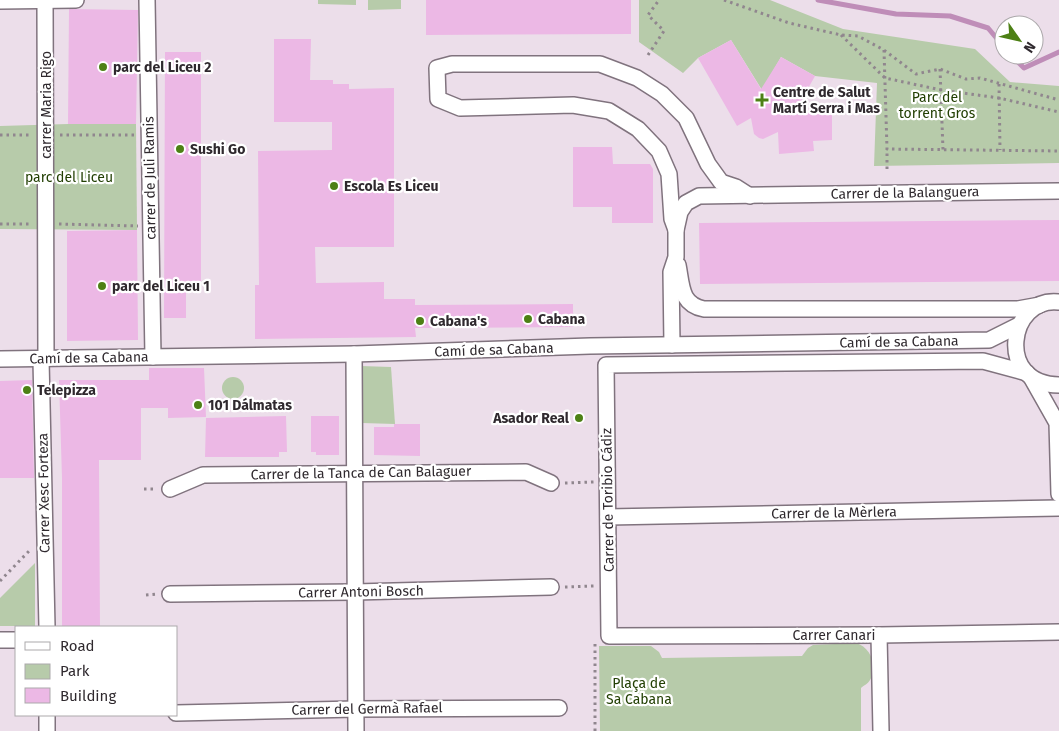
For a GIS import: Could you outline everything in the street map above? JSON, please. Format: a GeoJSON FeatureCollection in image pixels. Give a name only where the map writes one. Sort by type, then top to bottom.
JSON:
{"type":"FeatureCollection","features":[{"type":"Feature","properties":{"kind":"street","name":"carrer Maria Rigo"},"geometry":{"type":"LineString","coordinates":[[44,359],[46,224],[45,0]]}},
{"type":"Feature","properties":{"kind":"street"},"geometry":{"type":"LineString","coordinates":[[0,1],[76,0]]}},
{"type":"Feature","properties":{"kind":"street","name":"carrer de Juli Ramis"},"geometry":{"type":"LineString","coordinates":[[147,0],[153,357]]}},
{"type":"Feature","properties":{"kind":"street","name":"Carrer de la Balanguera"},"geometry":{"type":"LineString","coordinates":[[676,230],[672,219],[669,174],[659,150],[638,129],[608,111],[573,105],[460,108],[438,99],[437,68],[452,64],[600,64],[637,78],[662,94],[686,118],[708,164],[721,182],[736,187],[750,196]]}},
{"type":"Feature","properties":{"kind":"street","name":"Carrer de la Balanguera"},"geometry":{"type":"LineString","coordinates":[[676,230],[680,212],[686,203],[699,196],[1059,191]]}},
{"type":"Feature","properties":{"kind":"street"},"geometry":{"type":"LineString","coordinates":[[676,230],[676,257],[684,296],[694,307],[704,309],[1018,309],[1059,302]]}},
{"type":"Feature","properties":{"kind":"street"},"geometry":{"type":"LineString","coordinates":[[672,345],[671,272],[676,257]]}},
{"type":"Feature","properties":{"kind":"street"},"geometry":{"type":"LineString","coordinates":[[1040,306],[1028,314],[1019,325],[1015,339],[1016,353],[1021,366],[1029,375],[1058,422],[1059,494]]}},
{"type":"Feature","properties":{"kind":"street"},"geometry":{"type":"LineString","coordinates":[[989,340],[1019,325]]}},
{"type":"Feature","properties":{"kind":"street"},"geometry":{"type":"LineString","coordinates":[[989,340],[1016,353]]}},
{"type":"Feature","properties":{"kind":"street","name":"Camí de sa Cabana"},"geometry":{"type":"LineString","coordinates":[[0,360],[989,340]]}},
{"type":"Feature","properties":{"kind":"street"},"geometry":{"type":"LineString","coordinates":[[354,354],[356,731]]}},
{"type":"Feature","properties":{"kind":"street","name":"Carrer Xesc Forteza"},"geometry":{"type":"LineString","coordinates":[[44,359],[47,626]]}},
{"type":"Feature","properties":{"kind":"street","name":"Carrer de Toribio Cádiz"},"geometry":{"type":"LineString","coordinates":[[609,636],[606,365],[983,360],[1029,375]]}},
{"type":"Feature","properties":{"kind":"street"},"geometry":{"type":"LineString","coordinates":[[1029,375],[1044,384],[1059,386]]}},
{"type":"Feature","properties":{"kind":"street","name":"Carrer de la Tanca de Can Balaguer"},"geometry":{"type":"LineString","coordinates":[[170,489],[203,475],[526,472],[551,483]]}},
{"type":"Feature","properties":{"kind":"street","name":"Carrer de la Mèrlera"},"geometry":{"type":"LineString","coordinates":[[608,517],[1059,508]]}},
{"type":"Feature","properties":{"kind":"street","name":"Carrer Antoni Bosch"},"geometry":{"type":"LineString","coordinates":[[170,594],[551,587]]}},
{"type":"Feature","properties":{"kind":"street","name":"Carrer Canari"},"geometry":{"type":"LineString","coordinates":[[609,636],[1059,632]]}},
{"type":"Feature","properties":{"kind":"street"},"geometry":{"type":"LineString","coordinates":[[879,635],[881,731]]}},
{"type":"Feature","properties":{"kind":"street"},"geometry":{"type":"LineString","coordinates":[[0,640],[15,640]]}},
{"type":"Feature","properties":{"kind":"street","name":"Carrer del Germà Rafael"},"geometry":{"type":"LineString","coordinates":[[178,713],[356,709],[558,708]]}},
{"type":"Feature","properties":{"kind":"street"},"geometry":{"type":"LineString","coordinates":[[47,716],[47,731]]}},
{"type":"Feature","properties":{"kind":"path"},"geometry":{"type":"LineString","coordinates":[[648,55],[664,31],[648,15],[659,0]]}},
{"type":"Feature","properties":{"kind":"path"},"geometry":{"type":"LineString","coordinates":[[724,0],[789,23],[858,36],[884,50],[916,74],[940,69],[966,79],[980,78],[1059,100]]}},
{"type":"Feature","properties":{"kind":"path"},"geometry":{"type":"LineString","coordinates":[[841,34],[885,78],[941,90],[999,98],[1059,112]]}},
{"type":"Feature","properties":{"kind":"path"},"geometry":{"type":"LineString","coordinates":[[884,50],[887,169]]}},
{"type":"Feature","properties":{"kind":"path"},"geometry":{"type":"LineString","coordinates":[[940,69],[942,150]]}},
{"type":"Feature","properties":{"kind":"path"},"geometry":{"type":"LineString","coordinates":[[999,84],[1000,150]]}},
{"type":"Feature","properties":{"kind":"path"},"geometry":{"type":"LineString","coordinates":[[0,135],[150,135]]}},
{"type":"Feature","properties":{"kind":"path"},"geometry":{"type":"LineString","coordinates":[[887,149],[1059,150]]}},
{"type":"Feature","properties":{"kind":"path"},"geometry":{"type":"LineString","coordinates":[[0,224],[151,226]]}},
{"type":"Feature","properties":{"kind":"path"},"geometry":{"type":"LineString","coordinates":[[551,483],[607,482]]}},
{"type":"Feature","properties":{"kind":"path"},"geometry":{"type":"LineString","coordinates":[[0,581],[46,533]]}},
{"type":"Feature","properties":{"kind":"path"},"geometry":{"type":"LineString","coordinates":[[551,587],[609,586]]}},
{"type":"Feature","properties":{"kind":"path"},"geometry":{"type":"LineString","coordinates":[[595,731],[595,640],[609,636]]}},
{"type":"Feature","properties":{"kind":"green space"},"geometry":{"type":"Polygon","coordinates":[[[318,0],[356,0],[356,5],[318,4],[318,0]]]}},
{"type":"Feature","properties":{"kind":"green space"},"geometry":{"type":"Polygon","coordinates":[[[368,0],[401,0],[401,9],[368,10],[368,0]]]}},
{"type":"Feature","properties":{"kind":"green space","name":"Parc del torrent Gros"},"geometry":{"type":"Polygon","coordinates":[[[639,0],[770,0],[843,29],[975,49],[1010,82],[1059,86],[1059,163],[874,166],[877,83],[815,76],[781,57],[762,90],[731,40],[698,58],[683,73],[639,42],[639,0]]]}},
{"type":"Feature","properties":{"kind":"green space","name":"parc del Liceu"},"geometry":{"type":"Polygon","coordinates":[[[136,124],[137,230],[0,229],[0,126],[136,124]]]}},
{"type":"Feature","properties":{"kind":"green space"},"geometry":{"type":"Polygon","coordinates":[[[361,366],[391,367],[395,424],[362,423],[361,366]]]}},
{"type":"Feature","properties":{"kind":"green space"},"geometry":{"type":"Polygon","coordinates":[[[233,377],[241,380],[244,388],[241,396],[233,399],[225,396],[222,388],[225,380],[233,377]]]}},
{"type":"Feature","properties":{"kind":"green space"},"geometry":{"type":"Polygon","coordinates":[[[35,563],[35,626],[0,626],[0,598],[35,563]]]}},
{"type":"Feature","properties":{"kind":"green space","name":"Plaça de Sa Cabana"},"geometry":{"type":"Polygon","coordinates":[[[856,643],[866,649],[872,658],[873,664],[870,680],[861,688],[861,731],[600,731],[599,646],[651,646],[659,652],[662,658],[802,656],[813,645],[856,643]]]}},
{"type":"Feature","properties":{"kind":"building"},"geometry":{"type":"Polygon","coordinates":[[[426,0],[631,0],[631,34],[426,35],[426,0]]]}},
{"type":"Feature","properties":{"kind":"building","name":"parc del Liceu 2"},"geometry":{"type":"Polygon","coordinates":[[[69,9],[138,10],[136,124],[68,124],[69,9]]]}},
{"type":"Feature","properties":{"kind":"building"},"geometry":{"type":"Polygon","coordinates":[[[274,39],[311,39],[310,80],[333,80],[333,84],[349,84],[349,89],[394,88],[394,247],[315,247],[316,283],[384,282],[384,299],[415,299],[415,305],[573,304],[573,327],[415,328],[416,337],[255,339],[255,285],[259,285],[258,151],[332,150],[332,122],[274,122],[274,39]]]}},
{"type":"Feature","properties":{"kind":"building","name":"Centre de Salut Martí Serra i Mas"},"geometry":{"type":"Polygon","coordinates":[[[731,40],[761,89],[781,57],[815,76],[796,110],[832,111],[832,140],[813,141],[814,151],[779,154],[778,132],[763,139],[759,138],[754,134],[751,118],[737,126],[698,58],[731,40]]]}},
{"type":"Feature","properties":{"kind":"building"},"geometry":{"type":"Polygon","coordinates":[[[165,52],[201,52],[201,284],[186,284],[186,318],[164,318],[165,52]]]}},
{"type":"Feature","properties":{"kind":"building"},"geometry":{"type":"Polygon","coordinates":[[[573,147],[612,147],[613,164],[650,164],[653,169],[653,223],[612,223],[612,207],[573,207],[573,147]]]}},
{"type":"Feature","properties":{"kind":"building"},"geometry":{"type":"Polygon","coordinates":[[[1059,220],[1059,281],[700,284],[699,223],[1059,220]]]}},
{"type":"Feature","properties":{"kind":"building","name":"parc del Liceu 1"},"geometry":{"type":"Polygon","coordinates":[[[137,230],[138,340],[67,341],[67,231],[137,230]]]}},
{"type":"Feature","properties":{"kind":"building"},"geometry":{"type":"Polygon","coordinates":[[[149,368],[204,368],[206,417],[168,418],[168,408],[141,408],[141,460],[99,460],[100,626],[62,626],[62,478],[59,380],[149,380],[149,368]]]}},
{"type":"Feature","properties":{"kind":"building"},"geometry":{"type":"Polygon","coordinates":[[[32,380],[34,478],[0,478],[0,381],[32,380]]]}},
{"type":"Feature","properties":{"kind":"building"},"geometry":{"type":"Polygon","coordinates":[[[286,416],[287,452],[279,452],[279,457],[205,457],[206,418],[286,416]]]}},
{"type":"Feature","properties":{"kind":"building"},"geometry":{"type":"Polygon","coordinates":[[[311,416],[339,416],[339,455],[316,455],[316,452],[311,452],[311,416]]]}},
{"type":"Feature","properties":{"kind":"building"},"geometry":{"type":"Polygon","coordinates":[[[394,424],[420,424],[420,456],[374,455],[374,427],[394,427],[394,424]]]}},
{"type":"Feature","properties":{"kind":"waterway"},"geometry":{"type":"LineString","coordinates":[[818,0],[896,14],[950,16],[988,28],[994,35]]}},
{"type":"Feature","properties":{"kind":"waterway"},"geometry":{"type":"LineString","coordinates":[[1044,59],[1059,52]]}},
{"type":"Feature","properties":{"kind":"waterway"},"geometry":{"type":"LineString","coordinates":[[1021,65],[1024,68],[1031,65]]}},
{"type":"Feature","properties":{"kind":"place","name":"parc del Liceu 2"},"geometry":{"type":"Point","coordinates":[103,67]}},
{"type":"Feature","properties":{"kind":"place","name":"Centre de Salut Martí Serra i Mas"},"geometry":{"type":"Point","coordinates":[762,100]}},
{"type":"Feature","properties":{"kind":"place","name":"Sushi Go"},"geometry":{"type":"Point","coordinates":[180,149]}},
{"type":"Feature","properties":{"kind":"place","name":"Escola Es Liceu"},"geometry":{"type":"Point","coordinates":[334,186]}},
{"type":"Feature","properties":{"kind":"place","name":"parc del Liceu 1"},"geometry":{"type":"Point","coordinates":[102,286]}},
{"type":"Feature","properties":{"kind":"place","name":"Cabana"},"geometry":{"type":"Point","coordinates":[528,319]}},
{"type":"Feature","properties":{"kind":"place","name":"Cabana's"},"geometry":{"type":"Point","coordinates":[420,321]}},
{"type":"Feature","properties":{"kind":"place","name":"Telepizza"},"geometry":{"type":"Point","coordinates":[27,390]}},
{"type":"Feature","properties":{"kind":"place","name":"101 Dálmatas"},"geometry":{"type":"Point","coordinates":[198,405]}},
{"type":"Feature","properties":{"kind":"place","name":"Asador Real"},"geometry":{"type":"Point","coordinates":[579,418]}}]}
